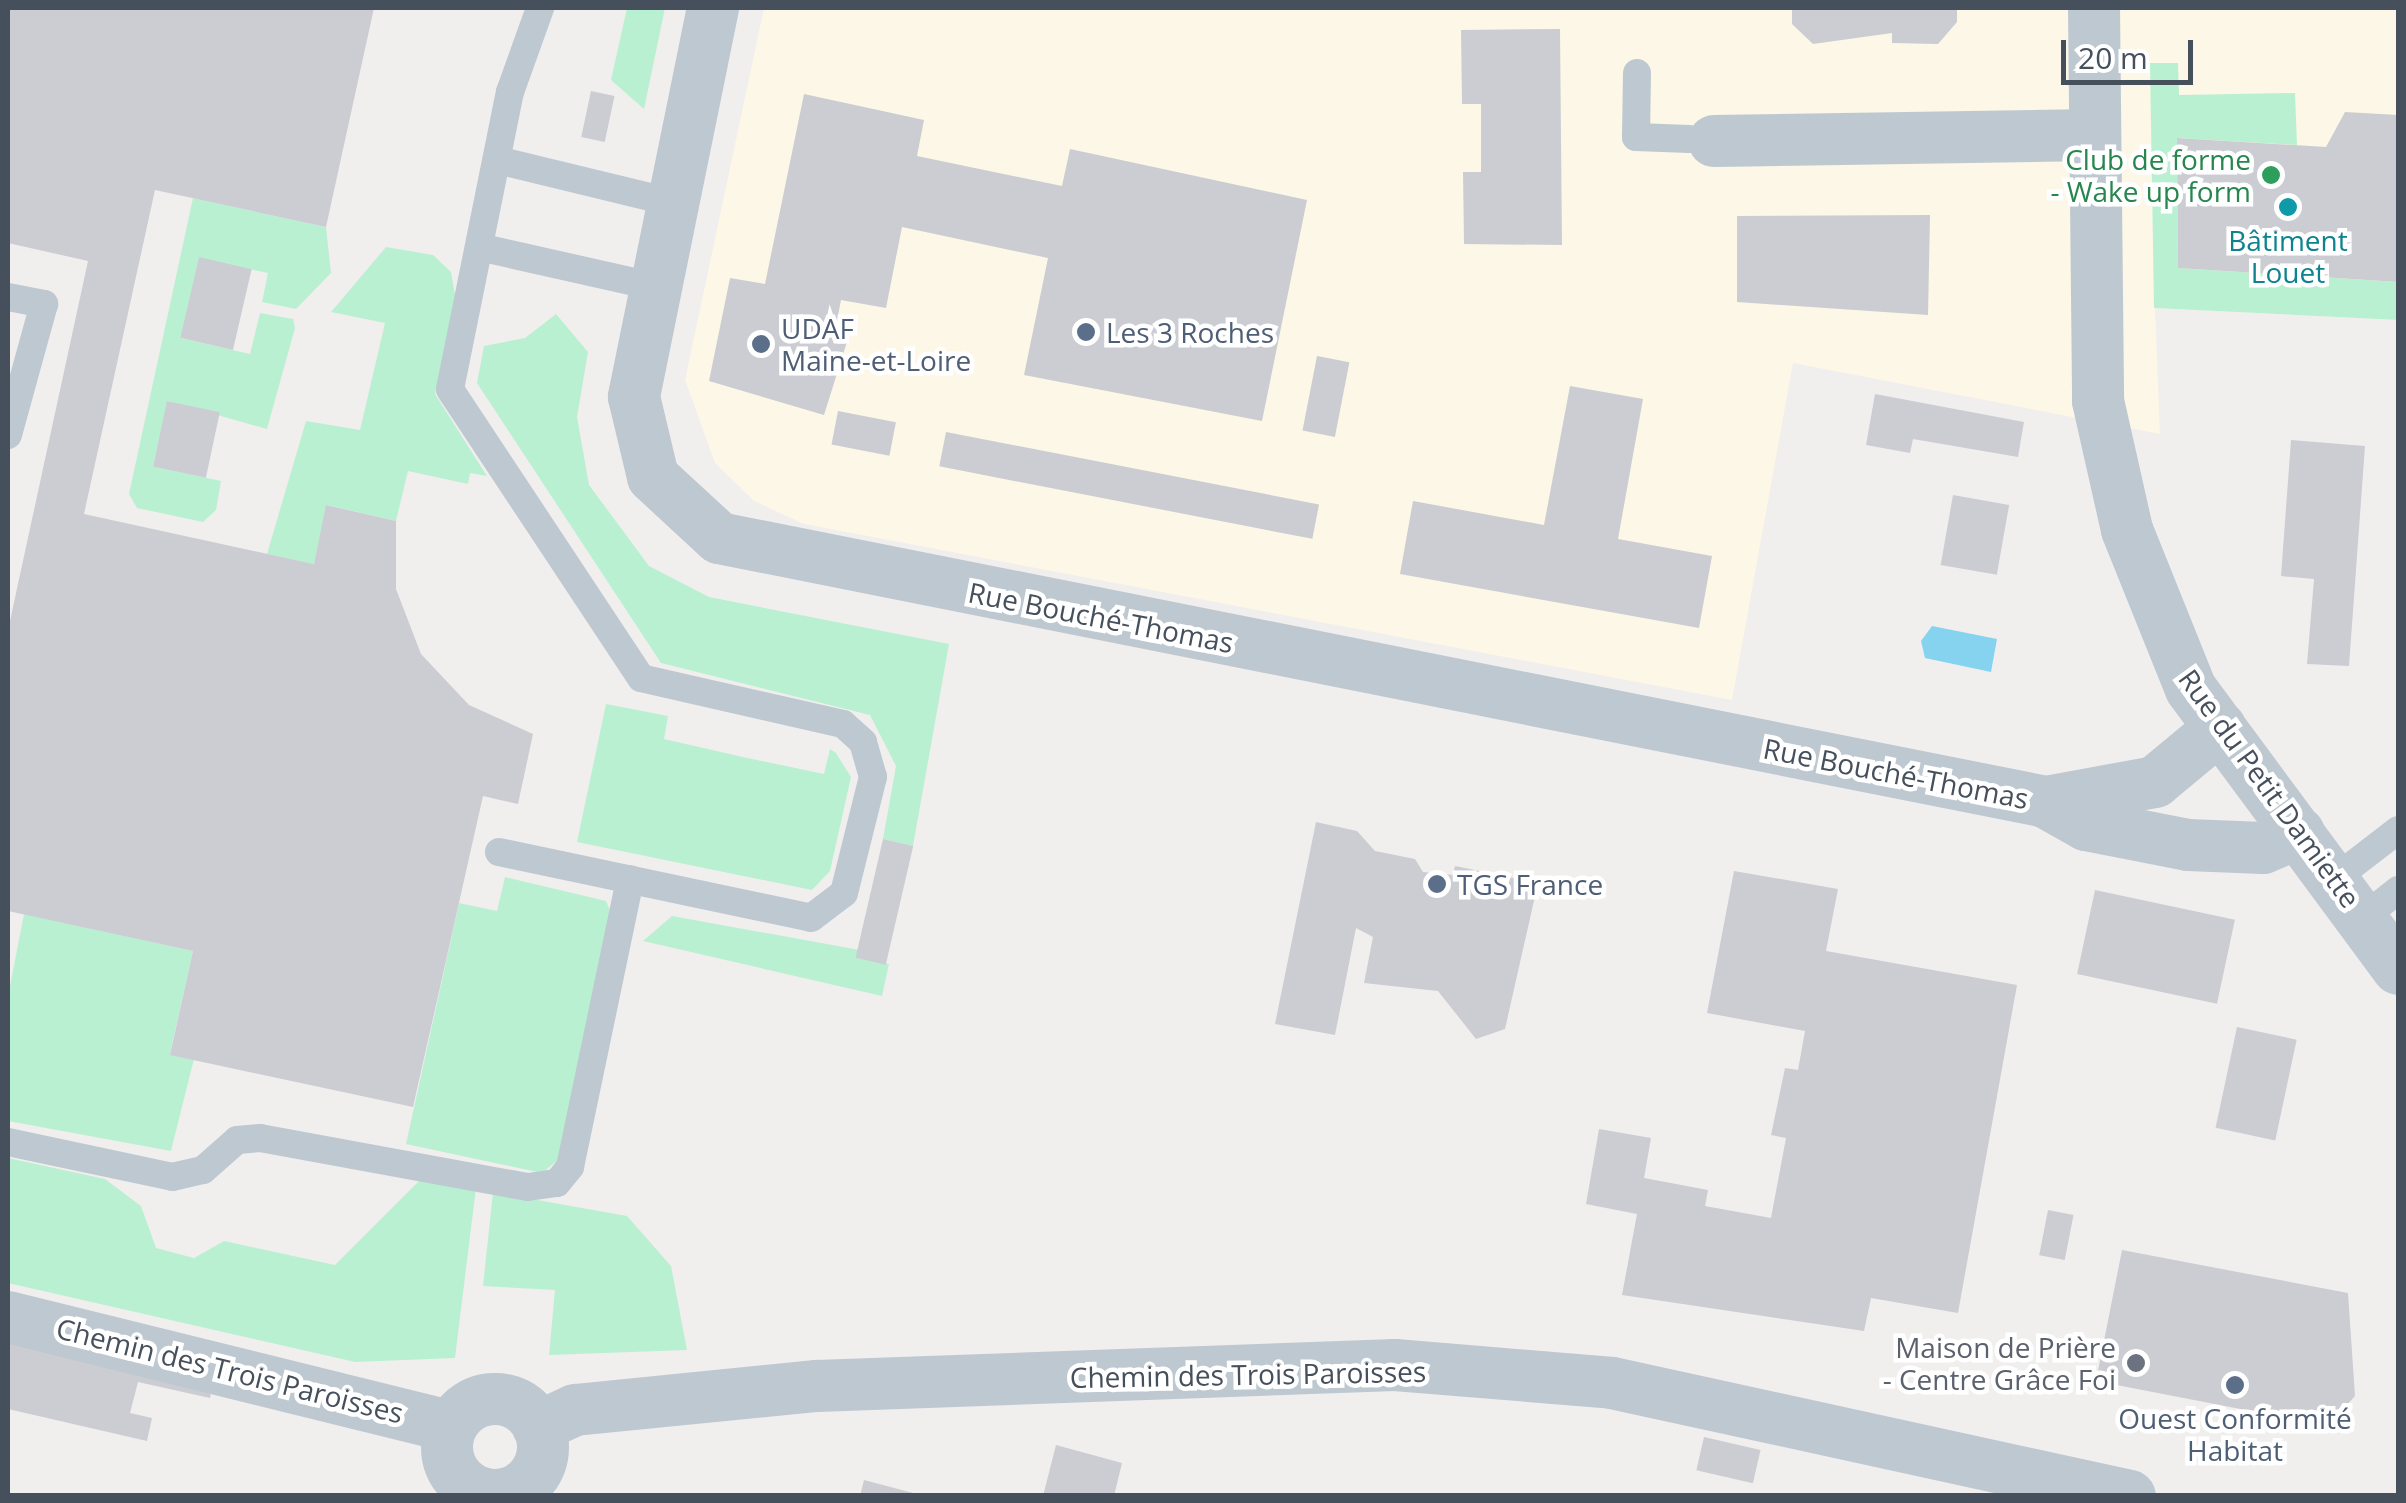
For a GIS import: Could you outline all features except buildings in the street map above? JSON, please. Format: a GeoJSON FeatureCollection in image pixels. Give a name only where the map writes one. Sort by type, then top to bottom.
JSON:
{"type":"FeatureCollection","features":[{"type":"Feature","properties":{"kind":"street","name":"Rue Bouché-Thomas"},"geometry":{"type":"LineString","coordinates":[[713,8],[652,286],[634,396],[641,452],[670,502],[718,538],[2046,802],[2086,825],[2188,845],[2263,848],[2299,833]]}},
{"type":"Feature","properties":{"kind":"street","name":"Rue du Petit Damiette"},"geometry":{"type":"LineString","coordinates":[[2094,8],[2098,401],[2110,466],[2166,636],[2220,728],[2299,833],[2366,895],[2398,969]]}},
{"type":"Feature","properties":{"kind":"street"},"geometry":{"type":"LineString","coordinates":[[1702,140],[2094,135]]}},
{"type":"Feature","properties":{"kind":"street","name":"Rue Bouché-Thomas"},"geometry":{"type":"LineString","coordinates":[[2046,802],[2155,782],[2220,728]]}},
{"type":"Feature","properties":{"kind":"street","name":"Chemin des Trois Paroisses"},"geometry":{"type":"LineString","coordinates":[[8,1317],[450,1427]]}},
{"type":"Feature","properties":{"kind":"street","name":"Chemin des Trois Paroisses"},"geometry":{"type":"LineString","coordinates":[[538,1427],[575,1410],[817,1386],[1394,1365],[1612,1383],[2007,1482],[2130,1496]]}},
{"type":"Feature","properties":{"kind":"street"},"geometry":{"type":"LineString","coordinates":[[486,1400],[517,1405],[538,1427],[535,1473],[495,1495],[454,1473],[450,1427],[486,1400]]}},
{"type":"Feature","properties":{"kind":"lane"},"geometry":{"type":"LineString","coordinates":[[499,852],[824,914],[850,877],[871,758],[854,732],[830,720],[641,678],[450,390],[496,160],[540,8]]}},
{"type":"Feature","properties":{"kind":"lane"},"geometry":{"type":"LineString","coordinates":[[1638,73],[1636,137],[1702,140]]}},
{"type":"Feature","properties":{"kind":"lane"},"geometry":{"type":"LineString","coordinates":[[496,160],[671,202]]}},
{"type":"Feature","properties":{"kind":"lane"},"geometry":{"type":"LineString","coordinates":[[479,247],[652,286]]}},
{"type":"Feature","properties":{"kind":"lane"},"geometry":{"type":"LineString","coordinates":[[8,297],[44,304],[8,436]]}},
{"type":"Feature","properties":{"kind":"lane"},"geometry":{"type":"LineString","coordinates":[[2366,895],[2398,830]]}},
{"type":"Feature","properties":{"kind":"lane"},"geometry":{"type":"LineString","coordinates":[[8,1142],[172,1177],[203,1170],[248,1137],[528,1187],[557,1183],[570,1166],[630,879]]}},
{"type":"Feature","properties":{"kind":"shaded area"},"geometry":{"type":"Polygon","coordinates":[[[764,8],[2398,8],[2398,320],[2155,308],[2160,434],[1793,363],[1732,700],[804,524],[754,501],[715,463],[685,380],[764,8]]]}},
{"type":"Feature","properties":{"kind":"green space"},"geometry":{"type":"Polygon","coordinates":[[[627,8],[665,8],[644,109],[611,80],[627,8]]]}},
{"type":"Feature","properties":{"kind":"green space"},"geometry":{"type":"Polygon","coordinates":[[[2150,63],[2178,63],[2179,95],[2295,93],[2297,145],[2177,138],[2178,268],[2398,282],[2398,320],[2154,308],[2150,63]]]}},
{"type":"Feature","properties":{"kind":"green space"},"geometry":{"type":"Polygon","coordinates":[[[193,198],[326,227],[331,273],[296,309],[262,302],[268,273],[199,258],[181,338],[250,354],[260,313],[293,319],[295,328],[267,429],[168,401],[153,466],[221,481],[216,510],[203,522],[137,508],[129,494],[193,198]]]}},
{"type":"Feature","properties":{"kind":"green space"},"geometry":{"type":"Polygon","coordinates":[[[386,247],[433,255],[451,272],[456,301],[435,394],[487,476],[470,473],[468,484],[408,471],[396,521],[327,505],[314,564],[267,554],[306,421],[360,430],[385,323],[331,312],[386,247]]]}},
{"type":"Feature","properties":{"kind":"green space"},"geometry":{"type":"Polygon","coordinates":[[[556,314],[588,352],[577,417],[589,485],[649,566],[709,597],[949,644],[913,846],[883,839],[896,766],[870,715],[661,663],[477,383],[484,346],[525,338],[556,314]]]}},
{"type":"Feature","properties":{"kind":"green space"},"geometry":{"type":"Polygon","coordinates":[[[606,704],[668,716],[664,739],[743,757],[824,774],[830,749],[836,753],[851,777],[830,871],[812,890],[577,842],[606,704]]]}},
{"type":"Feature","properties":{"kind":"green space"},"geometry":{"type":"Polygon","coordinates":[[[505,877],[606,901],[611,913],[558,1160],[542,1173],[406,1144],[459,903],[497,911],[505,877]]]}},
{"type":"Feature","properties":{"kind":"green space"},"geometry":{"type":"Polygon","coordinates":[[[24,914],[193,951],[170,1054],[194,1059],[171,1151],[8,1121],[8,996],[24,914]]]}},
{"type":"Feature","properties":{"kind":"green space"},"geometry":{"type":"Polygon","coordinates":[[[672,916],[860,950],[859,958],[889,964],[882,996],[643,941],[672,916]]]}},
{"type":"Feature","properties":{"kind":"green space"},"geometry":{"type":"Polygon","coordinates":[[[8,1158],[105,1179],[141,1206],[156,1248],[194,1258],[224,1241],[335,1265],[424,1176],[476,1188],[455,1358],[355,1362],[8,1283],[8,1158]]]}},
{"type":"Feature","properties":{"kind":"green space"},"geometry":{"type":"Polygon","coordinates":[[[493,1192],[627,1216],[671,1266],[687,1350],[549,1355],[555,1290],[483,1286],[493,1192]]]}},
{"type":"Feature","properties":{"kind":"water"},"geometry":{"type":"Polygon","coordinates":[[[1932,626],[1997,639],[1991,672],[1925,658],[1921,641],[1932,626]]]}},
{"type":"Feature","properties":{"kind":"place","name":"Club de forme - Wake up form"},"geometry":{"type":"Point","coordinates":[2271,175]}},
{"type":"Feature","properties":{"kind":"place","name":"Bâtiment Louet"},"geometry":{"type":"Point","coordinates":[2288,207]}},
{"type":"Feature","properties":{"kind":"place","name":"Les 3 Roches"},"geometry":{"type":"Point","coordinates":[1086,332]}},
{"type":"Feature","properties":{"kind":"place","name":"UDAF Maine-et-Loire"},"geometry":{"type":"Point","coordinates":[761,344]}},
{"type":"Feature","properties":{"kind":"place","name":"TGS France"},"geometry":{"type":"Point","coordinates":[1437,884]}},
{"type":"Feature","properties":{"kind":"place","name":"Maison de Prière - Centre Grâce Foi"},"geometry":{"type":"Point","coordinates":[2136,1363]}},
{"type":"Feature","properties":{"kind":"place","name":"Ouest Conformité Habitat"},"geometry":{"type":"Point","coordinates":[2235,1385]}}]}
